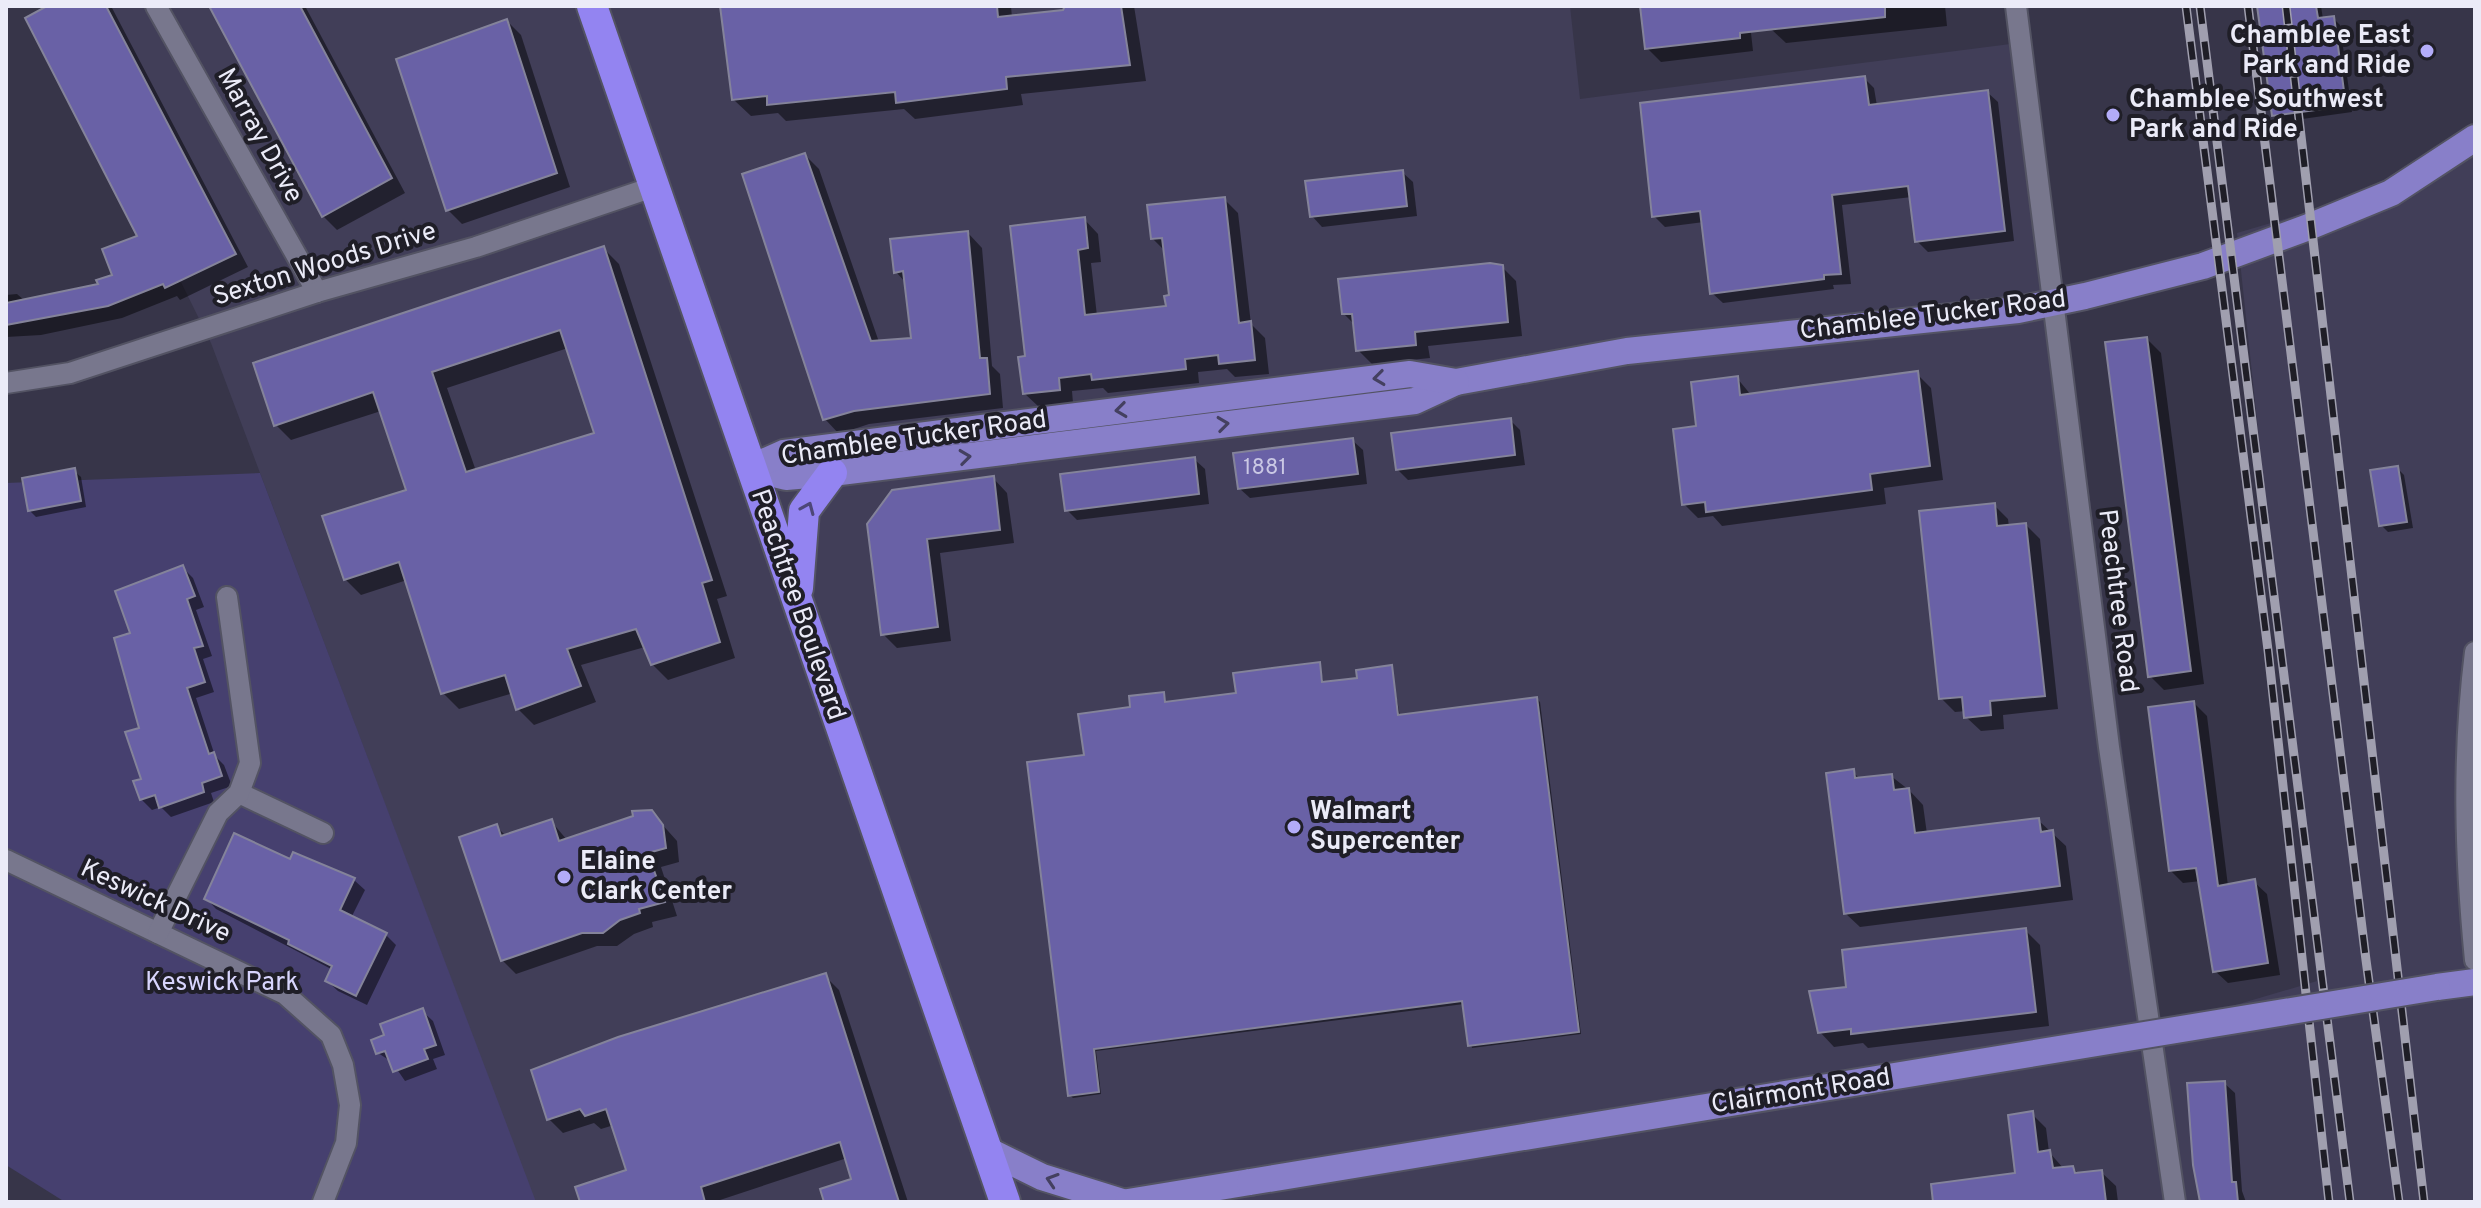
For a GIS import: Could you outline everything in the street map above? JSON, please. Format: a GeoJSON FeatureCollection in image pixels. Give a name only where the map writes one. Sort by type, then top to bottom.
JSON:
{"type":"FeatureCollection","features":[{"type":"Feature","properties":{"kind":"highway","name":"Peachtree Boulevard"},"geometry":{"type":"LineString","coordinates":[[592,6],[1005,1202]]}},
{"type":"Feature","properties":{"kind":"highway"},"geometry":{"type":"LineString","coordinates":[[798,606],[804,511],[832,473]]}},
{"type":"Feature","properties":{"kind":"main road","name":"Chamblee Tucker Road"},"geometry":{"type":"LineString","coordinates":[[750,468],[786,477],[832,473],[1415,401],[1456,382],[1627,351],[2051,304],[2203,266],[2306,228],[2391,193],[2475,138]]}},
{"type":"Feature","properties":{"kind":"main road"},"geometry":{"type":"LineString","coordinates":[[2448,155],[2475,152]]}},
{"type":"Feature","properties":{"kind":"main road","name":"Chamblee Tucker Road"},"geometry":{"type":"LineString","coordinates":[[750,468],[784,453],[1410,374],[1456,382]]}},
{"type":"Feature","properties":{"kind":"main road","name":"Clairmont Road"},"geometry":{"type":"LineString","coordinates":[[1127,1202],[2475,982]]}},
{"type":"Feature","properties":{"kind":"main road"},"geometry":{"type":"LineString","coordinates":[[987,1150],[1042,1177],[1127,1202]]}},
{"type":"Feature","properties":{"kind":"street","name":"Marray Drive"},"geometry":{"type":"LineString","coordinates":[[156,6],[317,292]]}},
{"type":"Feature","properties":{"kind":"street","name":"Peachtree Road"},"geometry":{"type":"LineString","coordinates":[[2016,6],[2109,747],[2175,1202]]}},
{"type":"Feature","properties":{"kind":"street","name":"Sexton Woods Drive"},"geometry":{"type":"LineString","coordinates":[[6,383],[70,373],[317,292],[476,247],[656,186]]}},
{"type":"Feature","properties":{"kind":"street"},"geometry":{"type":"LineString","coordinates":[[158,933],[218,813],[239,793],[250,763],[227,597]]}},
{"type":"Feature","properties":{"kind":"street"},"geometry":{"type":"LineString","coordinates":[[2475,652],[2466,728],[2465,820],[2475,960]]}},
{"type":"Feature","properties":{"kind":"street"},"geometry":{"type":"LineString","coordinates":[[239,793],[323,833]]}},
{"type":"Feature","properties":{"kind":"street","name":"Keswick Drive"},"geometry":{"type":"LineString","coordinates":[[6,860],[285,994],[331,1035],[343,1065],[350,1105],[346,1143],[323,1202]]}},
{"type":"Feature","properties":{"kind":"shaded area"},"geometry":{"type":"Polygon","coordinates":[[[45,6],[1570,6],[1580,99],[2026,42],[2062,283],[2158,1028],[2317,981],[2237,233],[2400,185],[2475,140],[2475,1202],[520,1202],[483,1085],[488,1077],[211,343],[45,6]]]}},
{"type":"Feature","properties":{"kind":"green space","name":"Keswick Park"},"geometry":{"type":"Polygon","coordinates":[[[260,473],[536,1202],[65,1202],[6,1165],[6,483],[260,473]]]}},
{"type":"Feature","properties":{"kind":"building"},"geometry":{"type":"Polygon","coordinates":[[[47,6],[106,6],[236,254],[165,288],[163,284],[108,306],[6,325],[6,303],[98,284],[96,280],[112,275],[102,249],[137,236],[25,18],[47,6]]]}},
{"type":"Feature","properties":{"kind":"building"},"geometry":{"type":"Polygon","coordinates":[[[209,6],[300,6],[392,178],[322,217],[209,6]]]}},
{"type":"Feature","properties":{"kind":"building"},"geometry":{"type":"Polygon","coordinates":[[[720,6],[997,6],[998,17],[1063,10],[1065,6],[1121,6],[1130,65],[1006,77],[1007,89],[896,103],[895,92],[767,105],[767,96],[732,100],[720,6]]]}},
{"type":"Feature","properties":{"kind":"building"},"geometry":{"type":"Polygon","coordinates":[[[1640,6],[1885,6],[1885,17],[1740,33],[1740,38],[1645,49],[1640,6]]]}},
{"type":"Feature","properties":{"kind":"building"},"geometry":{"type":"Polygon","coordinates":[[[2257,6],[2316,6],[2318,18],[2334,16],[2346,106],[2272,116],[2257,6]]]}},
{"type":"Feature","properties":{"kind":"building"},"geometry":{"type":"Polygon","coordinates":[[[507,19],[557,173],[446,211],[396,59],[507,19]]]}},
{"type":"Feature","properties":{"kind":"building"},"geometry":{"type":"Polygon","coordinates":[[[1865,76],[1869,105],[1988,90],[2005,231],[1915,242],[1908,186],[1832,195],[1841,274],[1710,294],[1700,211],[1652,217],[1640,103],[1865,76]]]}},
{"type":"Feature","properties":{"kind":"building"},"geometry":{"type":"Polygon","coordinates":[[[805,153],[871,341],[911,338],[903,271],[894,273],[890,239],[968,231],[980,358],[987,358],[990,394],[854,411],[823,420],[742,174],[805,153]]]}},
{"type":"Feature","properties":{"kind":"building"},"geometry":{"type":"Polygon","coordinates":[[[1403,170],[1407,206],[1310,217],[1305,181],[1403,170]]]}},
{"type":"Feature","properties":{"kind":"building"},"geometry":{"type":"Polygon","coordinates":[[[1225,197],[1239,323],[1251,321],[1255,360],[1219,364],[1218,355],[1185,359],[1186,369],[1092,380],[1091,374],[1059,378],[1060,390],[1023,394],[1018,357],[1025,356],[1010,226],[1085,217],[1088,248],[1078,250],[1085,315],[1166,306],[1164,296],[1169,295],[1162,238],[1151,239],[1147,205],[1225,197]]]}},
{"type":"Feature","properties":{"kind":"building"},"geometry":{"type":"Polygon","coordinates":[[[604,246],[712,580],[702,583],[720,642],[651,665],[636,629],[567,649],[581,686],[516,710],[505,675],[441,694],[399,562],[344,580],[322,516],[406,490],[373,392],[274,426],[253,363],[604,246]],[[560,330],[432,372],[466,472],[594,433],[560,330]]]}},
{"type":"Feature","properties":{"kind":"building"},"geometry":{"type":"Polygon","coordinates":[[[1490,263],[1503,265],[1508,322],[1415,332],[1416,345],[1356,351],[1352,314],[1342,314],[1338,279],[1490,263]]]}},
{"type":"Feature","properties":{"kind":"building"},"geometry":{"type":"Polygon","coordinates":[[[2147,337],[2191,671],[2148,677],[2105,342],[2147,337]]]}},
{"type":"Feature","properties":{"kind":"building"},"geometry":{"type":"Polygon","coordinates":[[[1918,371],[1930,466],[1870,474],[1872,490],[1706,512],[1705,502],[1682,505],[1673,429],[1696,426],[1691,382],[1738,376],[1740,395],[1918,371]]]}},
{"type":"Feature","properties":{"kind":"building"},"geometry":{"type":"Polygon","coordinates":[[[1511,418],[1515,455],[1396,470],[1391,433],[1511,418]]]}},
{"type":"Feature","properties":{"kind":"building"},"geometry":{"type":"Polygon","coordinates":[[[1353,438],[1358,474],[1238,489],[1233,453],[1353,438]]]}},
{"type":"Feature","properties":{"kind":"building"},"geometry":{"type":"Polygon","coordinates":[[[1195,457],[1199,494],[1065,511],[1060,474],[1195,457]]]}},
{"type":"Feature","properties":{"kind":"building"},"geometry":{"type":"Polygon","coordinates":[[[2398,466],[2407,522],[2379,526],[2370,470],[2398,466]]]}},
{"type":"Feature","properties":{"kind":"building"},"geometry":{"type":"Polygon","coordinates":[[[75,468],[81,501],[28,511],[22,478],[75,468]]]}},
{"type":"Feature","properties":{"kind":"building"},"geometry":{"type":"Polygon","coordinates":[[[994,476],[1000,530],[927,539],[938,627],[881,635],[867,524],[892,490],[994,476]]]}},
{"type":"Feature","properties":{"kind":"building"},"geometry":{"type":"Polygon","coordinates":[[[1995,503],[1997,526],[2026,523],[2045,696],[1990,701],[1991,715],[1964,718],[1962,697],[1939,699],[1919,511],[1995,503]]]}},
{"type":"Feature","properties":{"kind":"building"},"geometry":{"type":"Polygon","coordinates":[[[183,565],[195,596],[187,599],[203,646],[194,648],[205,682],[187,688],[209,754],[214,752],[222,776],[202,783],[204,792],[159,808],[155,795],[140,800],[133,781],[141,779],[125,732],[139,728],[114,638],[130,633],[115,591],[183,565]]]}},
{"type":"Feature","properties":{"kind":"building","name":"Walmart Supercenter"},"geometry":{"type":"Polygon","coordinates":[[[1320,662],[1322,682],[1357,678],[1356,670],[1392,665],[1398,715],[1537,697],[1579,1032],[1468,1046],[1462,1001],[1094,1049],[1099,1092],[1068,1096],[1027,762],[1084,755],[1078,714],[1130,707],[1129,696],[1164,692],[1165,702],[1236,693],[1233,673],[1320,662]]]}},
{"type":"Feature","properties":{"kind":"building"},"geometry":{"type":"Polygon","coordinates":[[[2194,701],[2218,886],[2255,879],[2268,963],[2213,972],[2196,868],[2169,871],[2148,707],[2194,701]]]}},
{"type":"Feature","properties":{"kind":"building"},"geometry":{"type":"Polygon","coordinates":[[[1854,769],[1855,778],[1892,774],[1894,790],[1909,788],[1915,833],[2039,818],[2041,832],[2053,830],[2060,886],[1844,914],[1826,773],[1854,769]]]}},
{"type":"Feature","properties":{"kind":"building","name":"Elaine Clark Center"},"geometry":{"type":"Polygon","coordinates":[[[652,810],[663,825],[666,848],[648,853],[665,902],[639,909],[640,913],[620,920],[603,933],[582,933],[501,961],[459,837],[497,824],[501,836],[552,819],[559,841],[633,816],[632,811],[652,810]]]}},
{"type":"Feature","properties":{"kind":"building"},"geometry":{"type":"Polygon","coordinates":[[[234,833],[290,859],[293,852],[355,878],[340,910],[387,933],[356,996],[325,981],[332,966],[288,944],[289,940],[204,899],[234,833]]]}},
{"type":"Feature","properties":{"kind":"building"},"geometry":{"type":"Polygon","coordinates":[[[2026,928],[2036,1012],[1851,1034],[1851,1029],[1818,1033],[1809,991],[1846,987],[1842,950],[2026,928]]]}},
{"type":"Feature","properties":{"kind":"building"},"geometry":{"type":"Polygon","coordinates":[[[826,973],[899,1202],[824,1202],[820,1189],[851,1179],[840,1142],[701,1187],[705,1202],[580,1202],[575,1187],[626,1170],[606,1109],[585,1116],[580,1109],[547,1120],[531,1070],[618,1037],[826,973]]]}},
{"type":"Feature","properties":{"kind":"building"},"geometry":{"type":"Polygon","coordinates":[[[423,1008],[436,1045],[424,1049],[428,1059],[393,1072],[385,1051],[376,1054],[371,1040],[384,1035],[380,1024],[423,1008]]]}},
{"type":"Feature","properties":{"kind":"building"},"geometry":{"type":"Polygon","coordinates":[[[2225,1081],[2232,1182],[2236,1182],[2238,1202],[2200,1202],[2193,1165],[2187,1083],[2225,1081]]]}},
{"type":"Feature","properties":{"kind":"building"},"geometry":{"type":"Polygon","coordinates":[[[2033,1111],[2038,1152],[2050,1150],[2053,1168],[2073,1166],[2075,1173],[2102,1170],[2106,1202],[1933,1202],[1931,1184],[2015,1173],[2008,1115],[2033,1111]]]}},
{"type":"Feature","properties":{"kind":"railway"},"geometry":{"type":"LineString","coordinates":[[2186,6],[2268,650],[2329,1202]]}},
{"type":"Feature","properties":{"kind":"railway"},"geometry":{"type":"LineString","coordinates":[[2200,6],[2350,1202]]}},
{"type":"Feature","properties":{"kind":"railway"},"geometry":{"type":"LineString","coordinates":[[2248,6],[2366,960],[2399,1202]]}},
{"type":"Feature","properties":{"kind":"railway"},"geometry":{"type":"LineString","coordinates":[[2286,6],[2424,1202]]}},
{"type":"Feature","properties":{"kind":"place","name":"Chamblee East Park and Ride"},"geometry":{"type":"Point","coordinates":[2427,51]}},
{"type":"Feature","properties":{"kind":"place","name":"Chamblee Southwest Park and Ride"},"geometry":{"type":"Point","coordinates":[2113,115]}},
{"type":"Feature","properties":{"kind":"place","name":"Walmart Supercenter"},"geometry":{"type":"Point","coordinates":[1294,827]}},
{"type":"Feature","properties":{"kind":"place","name":"Elaine Clark Center"},"geometry":{"type":"Point","coordinates":[564,877]}}]}
